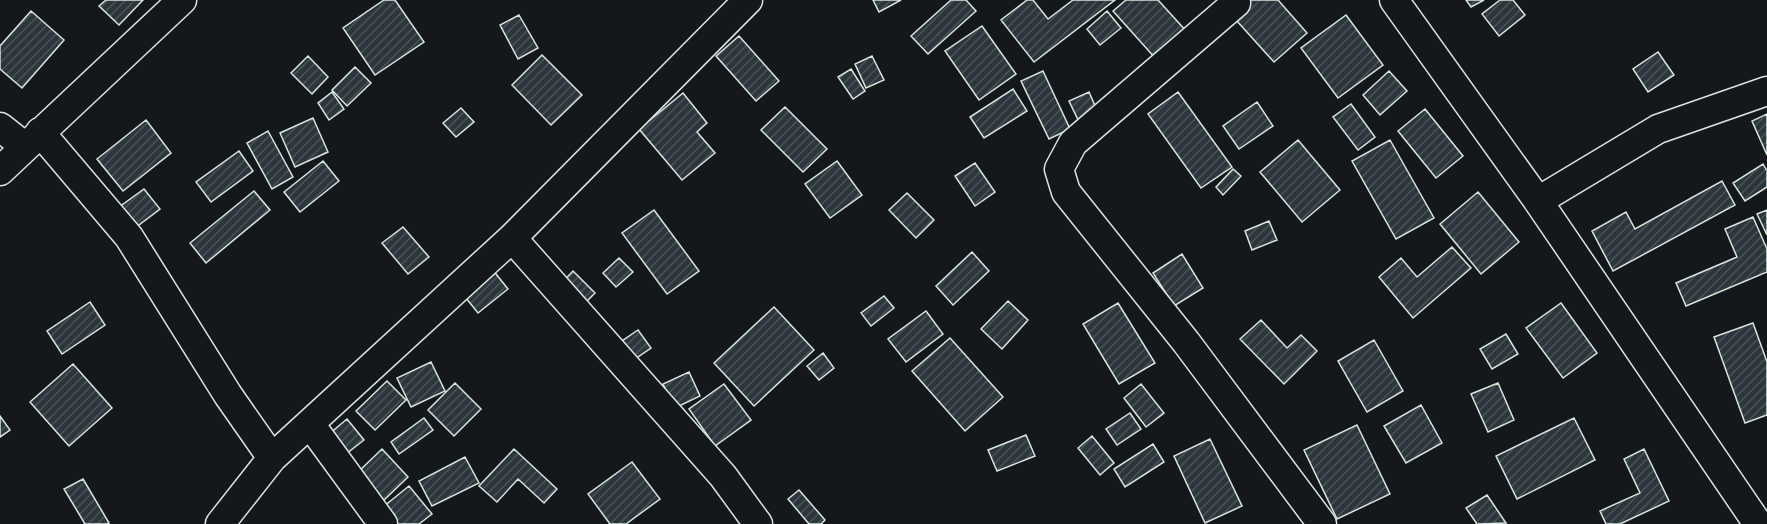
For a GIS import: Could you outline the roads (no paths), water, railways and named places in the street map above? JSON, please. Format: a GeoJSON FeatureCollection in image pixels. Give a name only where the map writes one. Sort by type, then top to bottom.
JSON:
{"type":"FeatureCollection","features":[{"type":"Feature","properties":{"kind":"street"},"geometry":{"type":"LineString","coordinates":[[0,171],[182,0]]}},
{"type":"Feature","properties":{"kind":"street"},"geometry":{"type":"LineString","coordinates":[[220,524],[272,458],[512,238],[748,0]]}},
{"type":"Feature","properties":{"kind":"street"},"geometry":{"type":"LineString","coordinates":[[1394,0],[1538,201],[1758,524]]}},
{"type":"Feature","properties":{"kind":"street"},"geometry":{"type":"LineString","coordinates":[[1236,3],[1073,143],[1059,169],[1066,192],[1186,342],[1322,524]]}},
{"type":"Feature","properties":{"kind":"street"},"geometry":{"type":"LineString","coordinates":[[1538,201],[1658,129],[1767,91]]}},
{"type":"Feature","properties":{"kind":"street"},"geometry":{"type":"LineString","coordinates":[[0,127],[32,139],[129,237],[228,395],[272,458]]}},
{"type":"Feature","properties":{"kind":"street"},"geometry":{"type":"LineString","coordinates":[[512,238],[723,476],[758,524]]}},
{"type":"Feature","properties":{"kind":"street"},"geometry":{"type":"LineString","coordinates":[[310,424],[382,524]]}}]}
